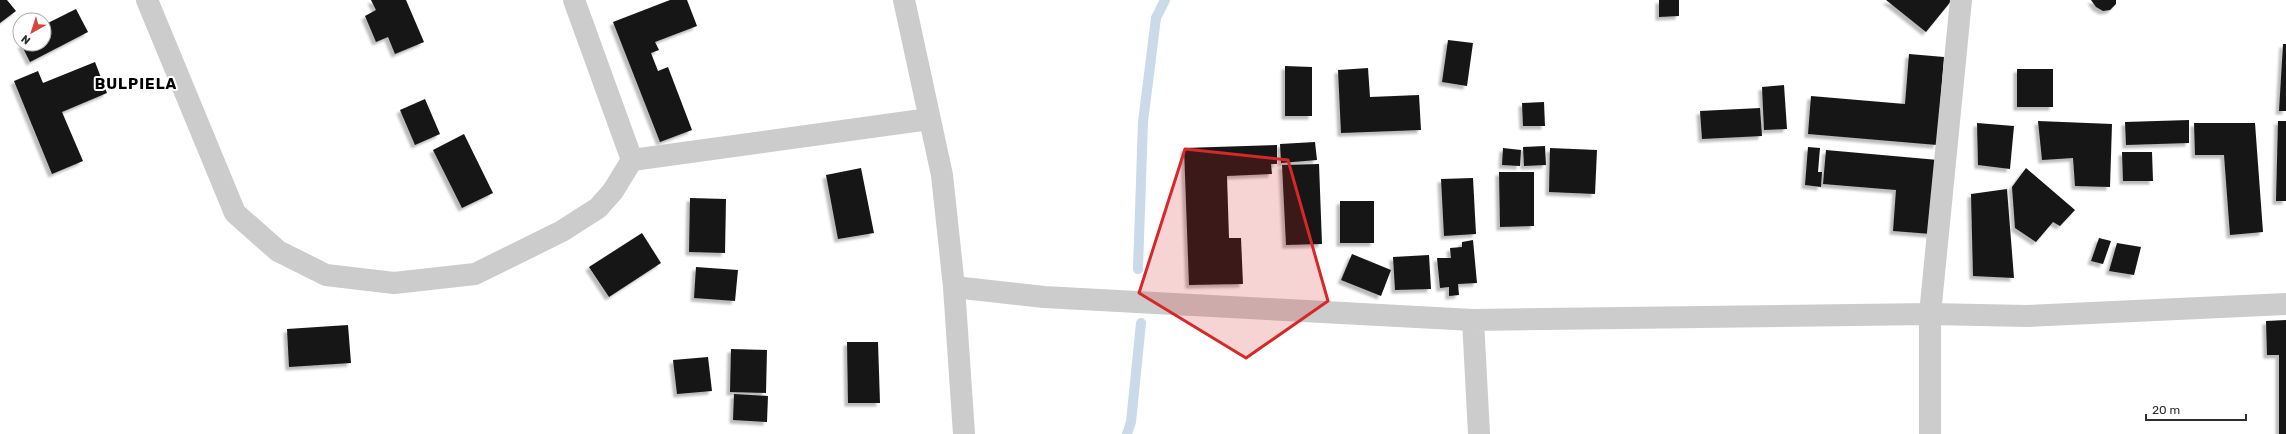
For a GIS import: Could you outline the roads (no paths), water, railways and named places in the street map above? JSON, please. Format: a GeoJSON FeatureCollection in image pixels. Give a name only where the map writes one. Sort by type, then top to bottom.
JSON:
{"type":"FeatureCollection","features":[{"type":"Feature","properties":{"kind":"street"},"geometry":{"type":"LineString","coordinates":[[147,0],[235,213],[278,251],[326,275],[394,283],[475,274],[562,231],[598,208],[613,191],[632,160]]}},
{"type":"Feature","properties":{"kind":"street"},"geometry":{"type":"LineString","coordinates":[[574,0],[632,160]]}},
{"type":"Feature","properties":{"kind":"street"},"geometry":{"type":"LineString","coordinates":[[904,0],[942,175],[954,287],[964,434]]}},
{"type":"Feature","properties":{"kind":"street"},"geometry":{"type":"LineString","coordinates":[[1930,434],[1930,314],[1961,0]]}},
{"type":"Feature","properties":{"kind":"street"},"geometry":{"type":"LineString","coordinates":[[632,160],[929,119]]}},
{"type":"Feature","properties":{"kind":"street"},"geometry":{"type":"LineString","coordinates":[[954,287],[1044,297],[1473,320],[1930,314],[2027,316],[2286,304]]}},
{"type":"Feature","properties":{"kind":"street"},"geometry":{"type":"LineString","coordinates":[[1473,320],[1479,434]]}},
{"type":"Feature","properties":{"kind":"waterway"},"geometry":{"type":"LineString","coordinates":[[1138,269],[1143,122],[1156,18],[1165,0]]}},
{"type":"Feature","properties":{"kind":"waterway"},"geometry":{"type":"LineString","coordinates":[[1127,434],[1131,422],[1141,323]]}},
{"type":"Feature","properties":{"kind":"district","name":"BULPIELA"},"geometry":{"type":"Point","coordinates":[136,84]}}]}
